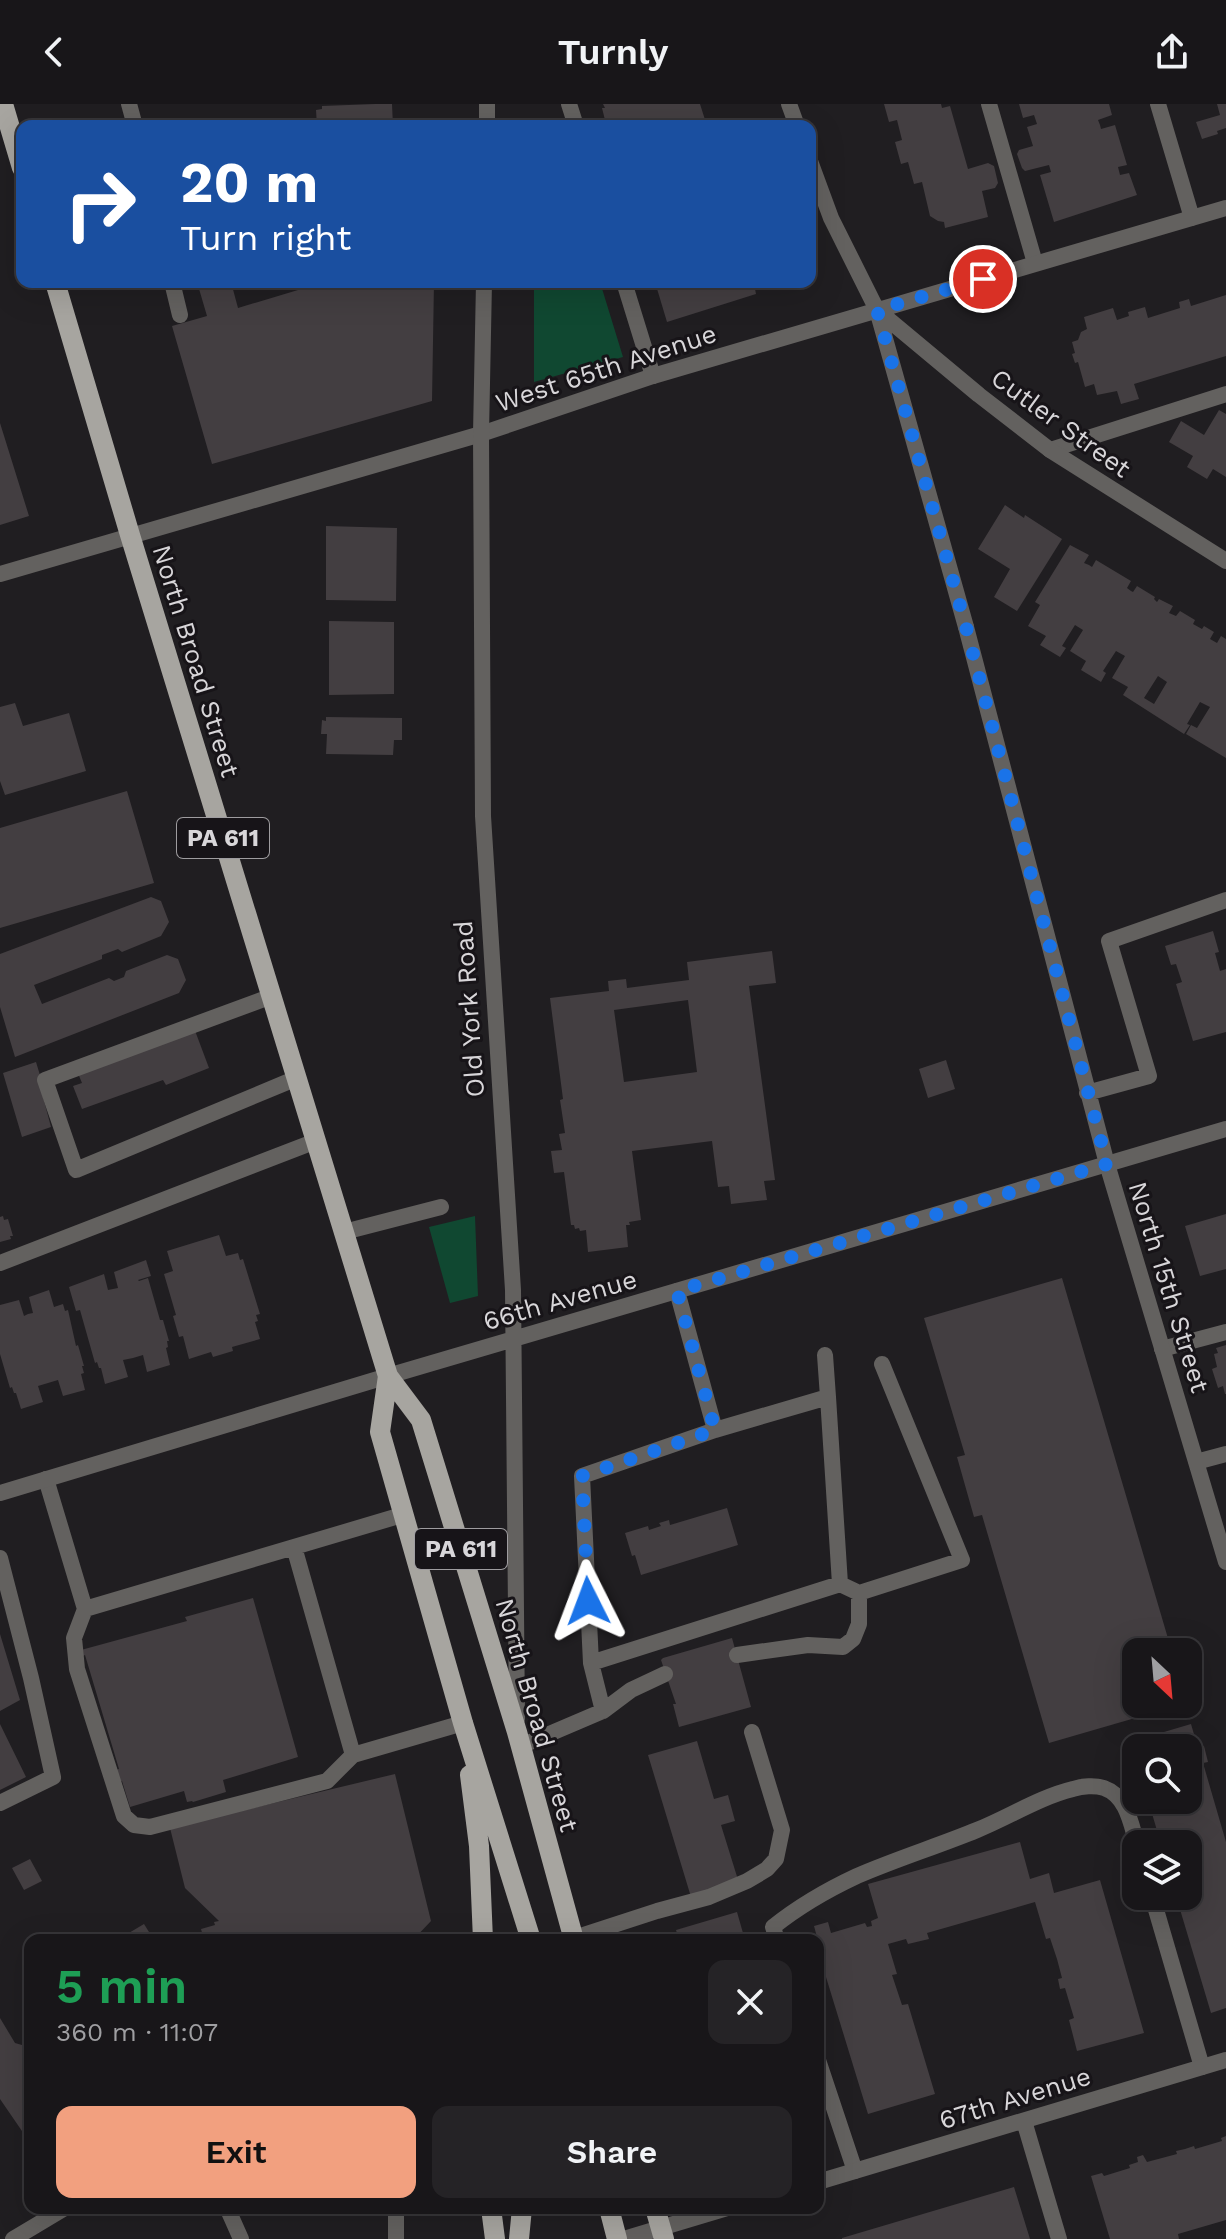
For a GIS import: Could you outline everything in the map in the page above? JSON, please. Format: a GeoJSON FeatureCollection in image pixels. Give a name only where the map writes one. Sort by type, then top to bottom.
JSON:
{"type":"FeatureCollection","features":[{"type":"Feature","properties":{"kind":"main road"},"geometry":{"type":"LineString","coordinates":[[3,104],[16,148]]}},
{"type":"Feature","properties":{"kind":"main road","name":"North Broad Street"},"geometry":{"type":"LineString","coordinates":[[57,288],[388,1376],[421,1420],[519,1739],[573,1934]]}},
{"type":"Feature","properties":{"kind":"main road","name":"North Broad Street"},"geometry":{"type":"LineString","coordinates":[[388,1376],[380,1432],[463,1723],[529,1934]]}},
{"type":"Feature","properties":{"kind":"main road","name":"PA 611"},"geometry":{"type":"LineString","coordinates":[[463,1723],[479,1846],[483,1934]]}},
{"type":"Feature","properties":{"kind":"main road"},"geometry":{"type":"LineString","coordinates":[[492,2214],[495,2239]]}},
{"type":"Feature","properties":{"kind":"main road"},"geometry":{"type":"LineString","coordinates":[[519,2239],[521,2214]]}},
{"type":"Feature","properties":{"kind":"main road"},"geometry":{"type":"LineString","coordinates":[[611,2214],[617,2239]]}},
{"type":"Feature","properties":{"kind":"street"},"geometry":{"type":"LineString","coordinates":[[989,104],[1035,263]]}},
{"type":"Feature","properties":{"kind":"street"},"geometry":{"type":"LineString","coordinates":[[1158,104],[1192,218]]}},
{"type":"Feature","properties":{"kind":"street"},"geometry":{"type":"LineString","coordinates":[[816,177],[831,218],[877,310]]}},
{"type":"Feature","properties":{"kind":"street","name":"West 65th Avenue"},"geometry":{"type":"LineString","coordinates":[[0,574],[481,434],[653,376],[1226,208]]}},
{"type":"Feature","properties":{"kind":"street"},"geometry":{"type":"LineString","coordinates":[[173,288],[180,315]]}},
{"type":"Feature","properties":{"kind":"street","name":"Old York Road"},"geometry":{"type":"LineString","coordinates":[[484,288],[481,434],[483,816],[514,1338],[519,1739]]}},
{"type":"Feature","properties":{"kind":"street"},"geometry":{"type":"LineString","coordinates":[[626,288],[653,376]]}},
{"type":"Feature","properties":{"kind":"street","name":"Cutler Street"},"geometry":{"type":"LineString","coordinates":[[877,310],[1050,450],[1226,561]]}},
{"type":"Feature","properties":{"kind":"street","name":"North 15th Street"},"geometry":{"type":"LineString","coordinates":[[877,310],[966,627],[1087,1093],[1226,1562]]}},
{"type":"Feature","properties":{"kind":"street"},"geometry":{"type":"LineString","coordinates":[[1050,450],[1226,394]]}},
{"type":"Feature","properties":{"kind":"street"},"geometry":{"type":"LineString","coordinates":[[1087,1093],[1149,1076],[1109,941],[1226,900]]}},
{"type":"Feature","properties":{"kind":"street"},"geometry":{"type":"LineString","coordinates":[[272,996],[45,1080],[76,1170],[297,1078]]}},
{"type":"Feature","properties":{"kind":"street","name":"66th Avenue"},"geometry":{"type":"LineString","coordinates":[[0,1493],[1226,1129]]}},
{"type":"Feature","properties":{"kind":"street"},"geometry":{"type":"LineString","coordinates":[[0,1263],[316,1141]]}},
{"type":"Feature","properties":{"kind":"street"},"geometry":{"type":"LineString","coordinates":[[344,1232],[441,1207]]}},
{"type":"Feature","properties":{"kind":"street"},"geometry":{"type":"LineString","coordinates":[[677,1291],[715,1430]]}},
{"type":"Feature","properties":{"kind":"street"},"geometry":{"type":"LineString","coordinates":[[1162,1349],[1226,1332]]}},
{"type":"Feature","properties":{"kind":"street"},"geometry":{"type":"LineString","coordinates":[[825,1355],[840,1584]]}},
{"type":"Feature","properties":{"kind":"street"},"geometry":{"type":"LineString","coordinates":[[591,1663],[840,1584],[859,1593],[962,1560],[882,1364]]}},
{"type":"Feature","properties":{"kind":"street"},"geometry":{"type":"LineString","coordinates":[[603,1711],[591,1663],[582,1476],[715,1430],[828,1397]]}},
{"type":"Feature","properties":{"kind":"street"},"geometry":{"type":"LineString","coordinates":[[1196,1462],[1226,1454]]}},
{"type":"Feature","properties":{"kind":"street"},"geometry":{"type":"LineString","coordinates":[[46,1479],[85,1609],[74,1638],[77,1669],[124,1816],[134,1825],[150,1827],[327,1781],[353,1755],[463,1723]]}},
{"type":"Feature","properties":{"kind":"street"},"geometry":{"type":"LineString","coordinates":[[85,1609],[402,1515]]}},
{"type":"Feature","properties":{"kind":"street"},"geometry":{"type":"LineString","coordinates":[[294,1547],[353,1755]]}},
{"type":"Feature","properties":{"kind":"street"},"geometry":{"type":"LineString","coordinates":[[0,1558],[53,1777],[0,1803]]}},
{"type":"Feature","properties":{"kind":"street"},"geometry":{"type":"LineString","coordinates":[[737,1655],[808,1645],[843,1647],[853,1639],[859,1624],[859,1593]]}},
{"type":"Feature","properties":{"kind":"street"},"geometry":{"type":"LineString","coordinates":[[519,1739],[603,1711],[631,1690],[665,1674]]}},
{"type":"Feature","properties":{"kind":"street"},"geometry":{"type":"LineString","coordinates":[[589,1934],[709,1897],[747,1881],[767,1869],[776,1859],[782,1830],[752,1732]]}},
{"type":"Feature","properties":{"kind":"street"},"geometry":{"type":"LineString","coordinates":[[775,1934],[773,1927],[812,1900],[857,1876],[979,1830],[1073,1789],[1091,1786],[1105,1788],[1125,1807],[1132,1830]]}},
{"type":"Feature","properties":{"kind":"street"},"geometry":{"type":"LineString","coordinates":[[1156,1910],[1202,2067]]}},
{"type":"Feature","properties":{"kind":"street","name":"67th Avenue"},"geometry":{"type":"LineString","coordinates":[[824,2180],[1226,2060]]}},
{"type":"Feature","properties":{"kind":"street"},"geometry":{"type":"LineString","coordinates":[[824,2078],[855,2171]]}},
{"type":"Feature","properties":{"kind":"street"},"geometry":{"type":"LineString","coordinates":[[1024,2121],[1059,2239]]}},
{"type":"Feature","properties":{"kind":"street"},"geometry":{"type":"LineString","coordinates":[[13,2239],[55,2214]]}},
{"type":"Feature","properties":{"kind":"street"},"geometry":{"type":"LineString","coordinates":[[230,2214],[241,2239]]}},
{"type":"Feature","properties":{"kind":"street"},"geometry":{"type":"LineString","coordinates":[[396,2214],[396,2239]]}},
{"type":"Feature","properties":{"kind":"street"},"geometry":{"type":"LineString","coordinates":[[624,2239],[660,2225],[703,2214]]}},
{"type":"Feature","properties":{"kind":"green space"},"geometry":{"type":"Polygon","coordinates":[[[534,288],[602,288],[623,357],[534,382],[534,288]]]}},
{"type":"Feature","properties":{"kind":"green space"},"geometry":{"type":"Polygon","coordinates":[[[475,1216],[478,1296],[450,1303],[429,1227],[475,1216]]]}},
{"type":"Feature","properties":{"kind":"building"},"geometry":{"type":"Polygon","coordinates":[[[392,104],[393,120],[317,120],[316,110],[322,109],[322,106],[392,104]]]}},
{"type":"Feature","properties":{"kind":"building"},"geometry":{"type":"Polygon","coordinates":[[[603,104],[700,104],[705,120],[605,120],[602,108],[605,108],[603,104]]]}},
{"type":"Feature","properties":{"kind":"building"},"geometry":{"type":"Polygon","coordinates":[[[884,104],[950,106],[968,169],[988,163],[994,166],[998,183],[995,188],[982,191],[988,217],[945,228],[944,222],[930,216],[922,182],[914,184],[908,162],[901,164],[895,142],[902,140],[897,120],[889,122],[884,104]]]}},
{"type":"Feature","properties":{"kind":"building"},"geometry":{"type":"Polygon","coordinates":[[[1019,104],[1109,104],[1112,115],[1098,120],[1101,129],[1115,125],[1127,165],[1118,167],[1120,175],[1129,173],[1137,195],[1054,222],[1040,175],[1051,172],[1049,165],[1025,171],[1017,154],[1019,150],[1033,146],[1027,127],[1037,124],[1034,115],[1023,118],[1019,104]]]}},
{"type":"Feature","properties":{"kind":"building"},"geometry":{"type":"Polygon","coordinates":[[[1217,104],[1226,104],[1226,128],[1202,139],[1196,122],[1220,115],[1217,104]]]}},
{"type":"Feature","properties":{"kind":"building"},"geometry":{"type":"Polygon","coordinates":[[[199,288],[233,288],[238,308],[297,288],[434,288],[432,401],[212,464],[172,326],[207,316],[199,288]]]}},
{"type":"Feature","properties":{"kind":"building"},"geometry":{"type":"Polygon","coordinates":[[[657,288],[758,288],[756,294],[667,322],[657,288]]]}},
{"type":"Feature","properties":{"kind":"building"},"geometry":{"type":"Polygon","coordinates":[[[1226,295],[1226,356],[1134,384],[1139,399],[1121,404],[1117,391],[1097,395],[1094,384],[1085,387],[1078,362],[1075,363],[1072,354],[1075,353],[1072,342],[1078,340],[1081,332],[1087,329],[1084,317],[1113,308],[1117,320],[1129,316],[1128,312],[1145,307],[1148,318],[1180,308],[1179,302],[1189,299],[1191,306],[1226,295]]]}},
{"type":"Feature","properties":{"kind":"building"},"geometry":{"type":"Polygon","coordinates":[[[1219,410],[1226,414],[1226,477],[1213,469],[1207,479],[1187,467],[1193,456],[1169,442],[1181,421],[1204,435],[1219,410]]]}},
{"type":"Feature","properties":{"kind":"building"},"geometry":{"type":"Polygon","coordinates":[[[0,423],[29,516],[0,525],[0,423]]]}},
{"type":"Feature","properties":{"kind":"building"},"geometry":{"type":"Polygon","coordinates":[[[1005,505],[1062,539],[1017,611],[994,597],[1010,569],[978,549],[1005,505]]]}},
{"type":"Feature","properties":{"kind":"building"},"geometry":{"type":"Polygon","coordinates":[[[326,526],[397,528],[396,601],[326,600],[326,526]]]}},
{"type":"Feature","properties":{"kind":"building"},"geometry":{"type":"Polygon","coordinates":[[[1070,545],[1089,555],[1084,563],[1092,567],[1096,560],[1131,581],[1127,588],[1131,591],[1137,586],[1155,597],[1157,602],[1159,599],[1173,606],[1169,613],[1176,616],[1180,611],[1195,620],[1193,624],[1214,632],[1210,639],[1217,643],[1221,636],[1226,639],[1226,758],[1186,734],[1191,725],[1197,728],[1210,707],[1200,702],[1184,734],[1123,695],[1128,687],[1112,678],[1125,656],[1116,651],[1103,671],[1106,673],[1101,682],[1081,670],[1086,661],[1070,651],[1083,630],[1075,625],[1062,646],[1066,648],[1060,657],[1040,645],[1046,636],[1028,626],[1040,605],[1035,602],[1070,545]],[[1158,676],[1144,698],[1154,704],[1167,682],[1158,676]]]}},
{"type":"Feature","properties":{"kind":"building"},"geometry":{"type":"Polygon","coordinates":[[[329,621],[394,622],[394,694],[329,695],[329,621]]]}},
{"type":"Feature","properties":{"kind":"building"},"geometry":{"type":"Polygon","coordinates":[[[15,703],[23,726],[69,713],[86,771],[5,795],[0,781],[0,707],[15,703]]]}},
{"type":"Feature","properties":{"kind":"building"},"geometry":{"type":"Polygon","coordinates":[[[326,717],[402,718],[402,740],[394,740],[393,755],[326,754],[327,734],[321,734],[322,720],[326,721],[326,717]]]}},
{"type":"Feature","properties":{"kind":"building"},"geometry":{"type":"Polygon","coordinates":[[[127,791],[154,883],[0,928],[0,828],[127,791]]]}},
{"type":"Feature","properties":{"kind":"building"},"geometry":{"type":"Polygon","coordinates":[[[151,897],[161,901],[169,922],[161,936],[122,952],[118,949],[102,955],[102,959],[34,985],[42,1004],[109,978],[114,981],[124,977],[126,971],[167,955],[178,959],[186,980],[179,993],[15,1057],[0,1007],[0,954],[151,897]]]}},
{"type":"Feature","properties":{"kind":"building"},"geometry":{"type":"Polygon","coordinates":[[[1213,931],[1220,971],[1226,969],[1226,1032],[1193,1041],[1176,984],[1182,982],[1176,964],[1171,965],[1165,946],[1213,931]]]}},
{"type":"Feature","properties":{"kind":"building"},"geometry":{"type":"Polygon","coordinates":[[[772,951],[776,983],[749,986],[775,1180],[764,1181],[767,1200],[731,1204],[729,1186],[718,1187],[712,1141],[632,1151],[641,1220],[626,1225],[628,1247],[588,1252],[586,1230],[580,1231],[571,1225],[564,1172],[554,1173],[551,1151],[562,1150],[559,1134],[565,1133],[550,998],[609,991],[608,981],[626,979],[627,988],[689,980],[687,962],[772,951]],[[688,1000],[614,1010],[624,1082],[697,1072],[688,1000]]]}},
{"type":"Feature","properties":{"kind":"building"},"geometry":{"type":"Polygon","coordinates":[[[194,1028],[209,1068],[166,1085],[163,1080],[82,1109],[73,1086],[82,1083],[77,1071],[194,1028]]]}},
{"type":"Feature","properties":{"kind":"building"},"geometry":{"type":"Polygon","coordinates":[[[946,1060],[955,1089],[928,1098],[919,1069],[946,1060]]]}},
{"type":"Feature","properties":{"kind":"building"},"geometry":{"type":"Polygon","coordinates":[[[36,1062],[51,1127],[22,1137],[3,1073],[36,1062]]]}},
{"type":"Feature","properties":{"kind":"building"},"geometry":{"type":"Polygon","coordinates":[[[1226,1214],[1226,1269],[1200,1276],[1185,1226],[1226,1214]]]}},
{"type":"Feature","properties":{"kind":"building"},"geometry":{"type":"Polygon","coordinates":[[[3,1216],[4,1220],[8,1219],[13,1236],[0,1242],[0,1217],[3,1216]]]}},
{"type":"Feature","properties":{"kind":"building"},"geometry":{"type":"Polygon","coordinates":[[[219,1235],[226,1256],[238,1253],[240,1260],[243,1259],[260,1314],[256,1315],[258,1321],[255,1322],[260,1339],[232,1347],[233,1351],[213,1357],[211,1352],[189,1359],[183,1336],[179,1337],[164,1274],[173,1271],[167,1251],[219,1235]]]}},
{"type":"Feature","properties":{"kind":"building"},"geometry":{"type":"Polygon","coordinates":[[[146,1260],[151,1276],[138,1280],[148,1278],[169,1341],[166,1348],[170,1365],[147,1372],[143,1355],[123,1360],[128,1377],[105,1384],[69,1287],[104,1274],[108,1290],[118,1288],[114,1272],[146,1260]]]}},
{"type":"Feature","properties":{"kind":"building"},"geometry":{"type":"Polygon","coordinates":[[[1062,1278],[1168,1638],[1122,1638],[1122,1718],[1135,1718],[1049,1743],[982,1515],[974,1517],[957,1457],[965,1455],[924,1318],[1062,1278]]]}},
{"type":"Feature","properties":{"kind":"building"},"geometry":{"type":"Polygon","coordinates":[[[49,1290],[54,1307],[63,1304],[65,1311],[68,1310],[84,1366],[84,1373],[81,1374],[85,1390],[63,1396],[58,1380],[38,1386],[43,1402],[21,1409],[16,1393],[10,1388],[0,1354],[0,1305],[19,1300],[24,1316],[33,1313],[29,1297],[49,1290]]]}},
{"type":"Feature","properties":{"kind":"building"},"geometry":{"type":"Polygon","coordinates":[[[1226,1345],[1225,1394],[1223,1386],[1218,1388],[1212,1369],[1217,1367],[1216,1348],[1226,1345]]]}},
{"type":"Feature","properties":{"kind":"building"},"geometry":{"type":"Polygon","coordinates":[[[727,1508],[738,1545],[641,1575],[625,1533],[648,1526],[649,1530],[669,1520],[670,1525],[727,1508]]]}},
{"type":"Feature","properties":{"kind":"building"},"geometry":{"type":"Polygon","coordinates":[[[253,1598],[298,1757],[223,1780],[226,1792],[193,1802],[187,1802],[184,1791],[130,1807],[122,1781],[115,1784],[111,1771],[119,1769],[81,1650],[187,1621],[185,1617],[253,1598]]]}},
{"type":"Feature","properties":{"kind":"building"},"geometry":{"type":"Polygon","coordinates":[[[0,1634],[20,1700],[0,1711],[0,1634]]]}},
{"type":"Feature","properties":{"kind":"building"},"geometry":{"type":"Polygon","coordinates":[[[732,1638],[751,1707],[679,1727],[673,1704],[676,1704],[661,1660],[732,1638]]]}},
{"type":"Feature","properties":{"kind":"building"},"geometry":{"type":"Polygon","coordinates":[[[0,1724],[26,1777],[0,1790],[0,1724]]]}},
{"type":"Feature","properties":{"kind":"building"},"geometry":{"type":"Polygon","coordinates":[[[1191,1724],[1194,1734],[1157,1734],[1191,1724]]]}},
{"type":"Feature","properties":{"kind":"building"},"geometry":{"type":"Polygon","coordinates":[[[697,1741],[714,1799],[728,1795],[735,1821],[721,1825],[739,1883],[691,1897],[648,1755],[697,1741]]]}},
{"type":"Feature","properties":{"kind":"building"},"geometry":{"type":"Polygon","coordinates":[[[1204,1746],[1208,1762],[1203,1763],[1226,1842],[1226,2008],[1211,2013],[1180,1910],[1202,1910],[1202,1830],[1157,1830],[1152,1814],[1202,1814],[1202,1747],[1204,1746]]]}},
{"type":"Feature","properties":{"kind":"building"},"geometry":{"type":"Polygon","coordinates":[[[395,1774],[431,1921],[419,1934],[202,1934],[201,1929],[219,1921],[185,1888],[170,1828],[395,1774]]]}},
{"type":"Feature","properties":{"kind":"building"},"geometry":{"type":"Polygon","coordinates":[[[1020,1842],[1030,1879],[1049,1873],[1054,1893],[1100,1880],[1144,2033],[1077,2051],[1069,2020],[1074,2018],[1065,1988],[1060,1989],[1058,1979],[1062,1978],[1057,1959],[1050,1938],[1046,1939],[1035,1902],[927,1933],[929,1939],[908,1944],[906,1939],[888,1944],[897,1974],[892,1975],[902,2005],[908,2004],[935,2094],[868,2114],[824,1971],[824,1934],[816,1934],[814,1926],[828,1922],[831,1933],[865,1923],[867,1927],[872,1926],[871,1921],[878,1918],[868,1884],[1020,1842]]]}},
{"type":"Feature","properties":{"kind":"building"},"geometry":{"type":"Polygon","coordinates":[[[30,1859],[42,1881],[24,1890],[12,1868],[30,1859]]]}},
{"type":"Feature","properties":{"kind":"building"},"geometry":{"type":"Polygon","coordinates":[[[737,1912],[743,1934],[677,1934],[676,1930],[737,1912]]]}},
{"type":"Feature","properties":{"kind":"building"},"geometry":{"type":"Polygon","coordinates":[[[144,1924],[150,1934],[127,1934],[144,1924]]]}},
{"type":"Feature","properties":{"kind":"building"},"geometry":{"type":"Polygon","coordinates":[[[0,2018],[15,2043],[24,2049],[24,2134],[0,2099],[0,2018]]]}},
{"type":"Feature","properties":{"kind":"building"},"geometry":{"type":"Polygon","coordinates":[[[1226,2136],[1226,2220],[1178,2234],[1179,2239],[1110,2239],[1091,2176],[1102,2173],[1104,2176],[1130,2168],[1129,2165],[1138,2162],[1137,2157],[1143,2155],[1147,2162],[1177,2154],[1176,2151],[1222,2141],[1221,2138],[1226,2136]]]}},
{"type":"Feature","properties":{"kind":"building"},"geometry":{"type":"Polygon","coordinates":[[[1014,2187],[1030,2239],[842,2239],[842,2238],[1014,2187]]]}},
{"type":"Feature","properties":{"kind":"route"},"geometry":{"type":"LineString","coordinates":[[588,1601],[582,1476],[715,1430],[677,1291],[1107,1164],[966,627],[877,310],[983,279]]}}]}
